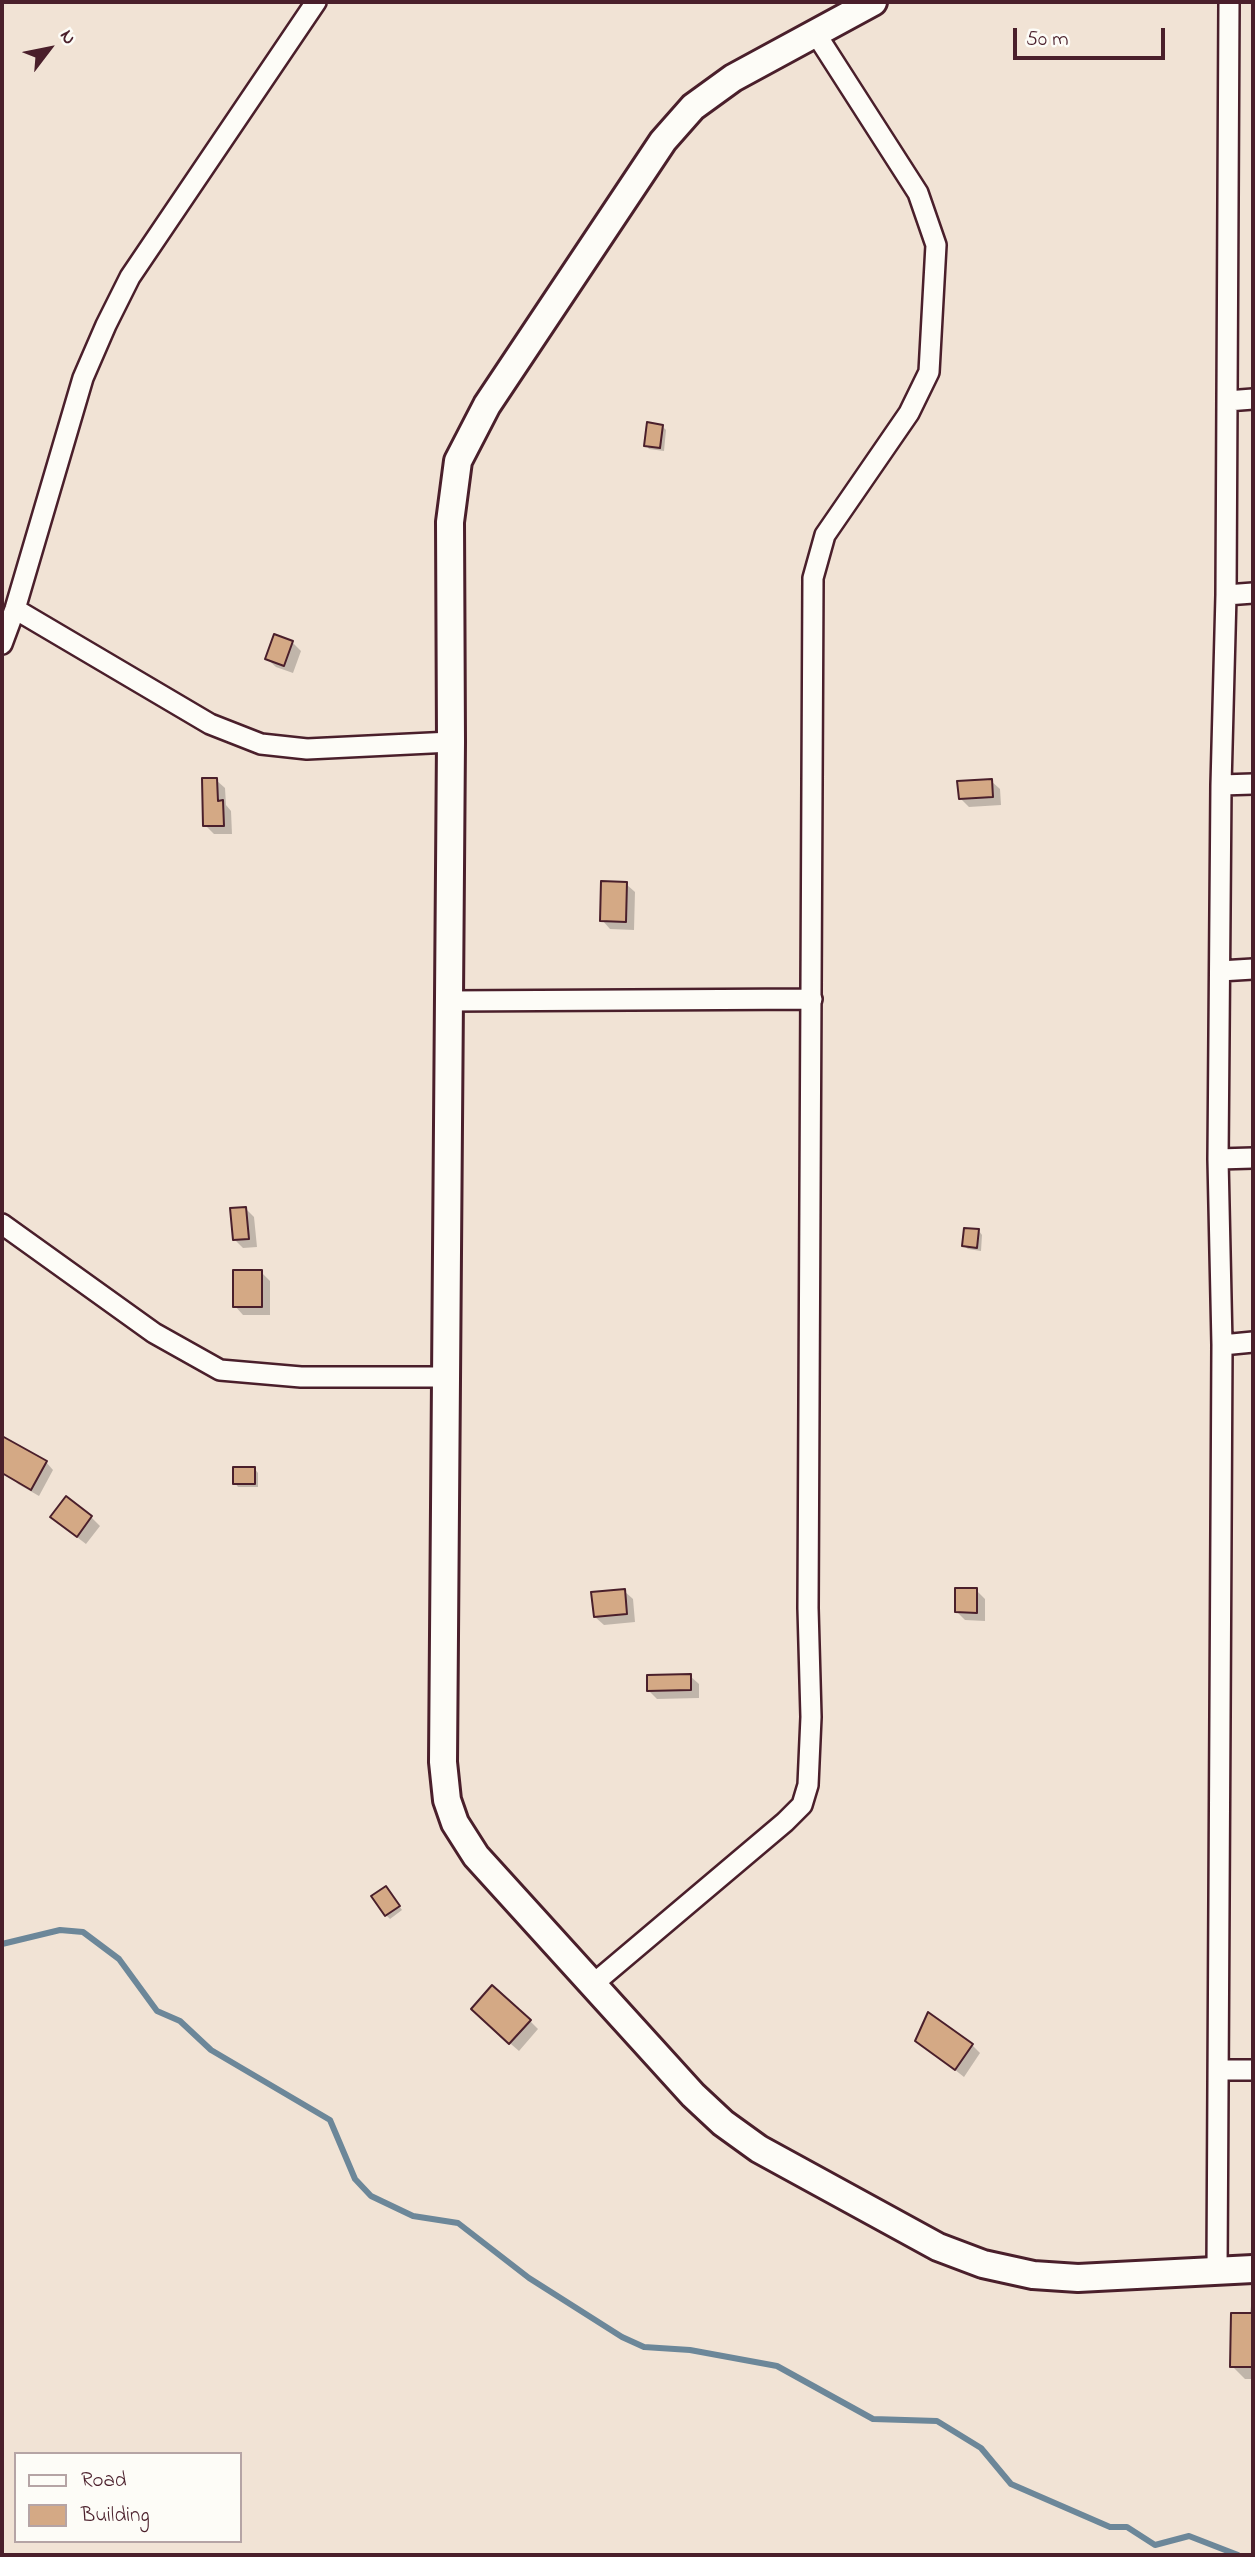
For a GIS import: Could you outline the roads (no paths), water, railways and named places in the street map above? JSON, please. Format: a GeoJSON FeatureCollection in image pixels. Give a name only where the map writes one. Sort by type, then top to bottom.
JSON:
{"type":"FeatureCollection","features":[{"type":"Feature","properties":{"kind":"street"},"geometry":{"type":"LineString","coordinates":[[2,644],[15,609],[83,378],[106,325],[130,277],[316,2]]}},
{"type":"Feature","properties":{"kind":"street"},"geometry":{"type":"LineString","coordinates":[[873,2],[733,78],[693,107],[663,141],[487,405],[458,461],[450,522],[443,1762],[447,1800],[455,1823],[476,1856],[693,2095],[723,2123],[759,2149],[959,2257],[983,2264],[1033,2275],[1078,2278],[1253,2269]]}},
{"type":"Feature","properties":{"kind":"street"},"geometry":{"type":"LineString","coordinates":[[1217,2270],[1222,1345],[1218,1159],[1221,785],[1226,595],[1229,2]]}},
{"type":"Feature","properties":{"kind":"street"},"geometry":{"type":"LineString","coordinates":[[592,1985],[785,1822],[802,1805],[808,1785],[811,1728],[808,1594],[813,578],[825,535],[909,413],[929,372],[936,245],[918,193],[816,34]]}},
{"type":"Feature","properties":{"kind":"street"},"geometry":{"type":"LineString","coordinates":[[1227,401],[1253,399]]}},
{"type":"Feature","properties":{"kind":"street"},"geometry":{"type":"LineString","coordinates":[[1226,595],[1253,593]]}},
{"type":"Feature","properties":{"kind":"street"},"geometry":{"type":"LineString","coordinates":[[15,609],[210,724],[261,744],[307,749],[450,742]]}},
{"type":"Feature","properties":{"kind":"street"},"geometry":{"type":"LineString","coordinates":[[1221,785],[1253,784]]}},
{"type":"Feature","properties":{"kind":"street"},"geometry":{"type":"LineString","coordinates":[[1220,971],[1253,969]]}},
{"type":"Feature","properties":{"kind":"street"},"geometry":{"type":"LineString","coordinates":[[449,1001],[812,999]]}},
{"type":"Feature","properties":{"kind":"street"},"geometry":{"type":"LineString","coordinates":[[1218,1159],[1253,1158]]}},
{"type":"Feature","properties":{"kind":"street"},"geometry":{"type":"LineString","coordinates":[[2,1224],[154,1333],[220,1370],[301,1377],[446,1377]]}},
{"type":"Feature","properties":{"kind":"street"},"geometry":{"type":"LineString","coordinates":[[1222,1345],[1253,1342]]}},
{"type":"Feature","properties":{"kind":"street"},"geometry":{"type":"LineString","coordinates":[[1219,2070],[1253,2070]]}},
{"type":"Feature","properties":{"kind":"waterway"},"geometry":{"type":"LineString","coordinates":[[2,1944],[60,1930],[83,1932],[119,1959],[157,2011],[180,2021],[211,2050],[330,2120],[355,2179],[371,2196],[413,2216],[458,2223],[529,2278],[622,2337],[644,2347],[690,2350],[777,2366],[873,2419],[937,2421],[981,2448],[1011,2484],[1110,2527],[1127,2527],[1155,2545],[1189,2536],[1238,2555]]}}]}
